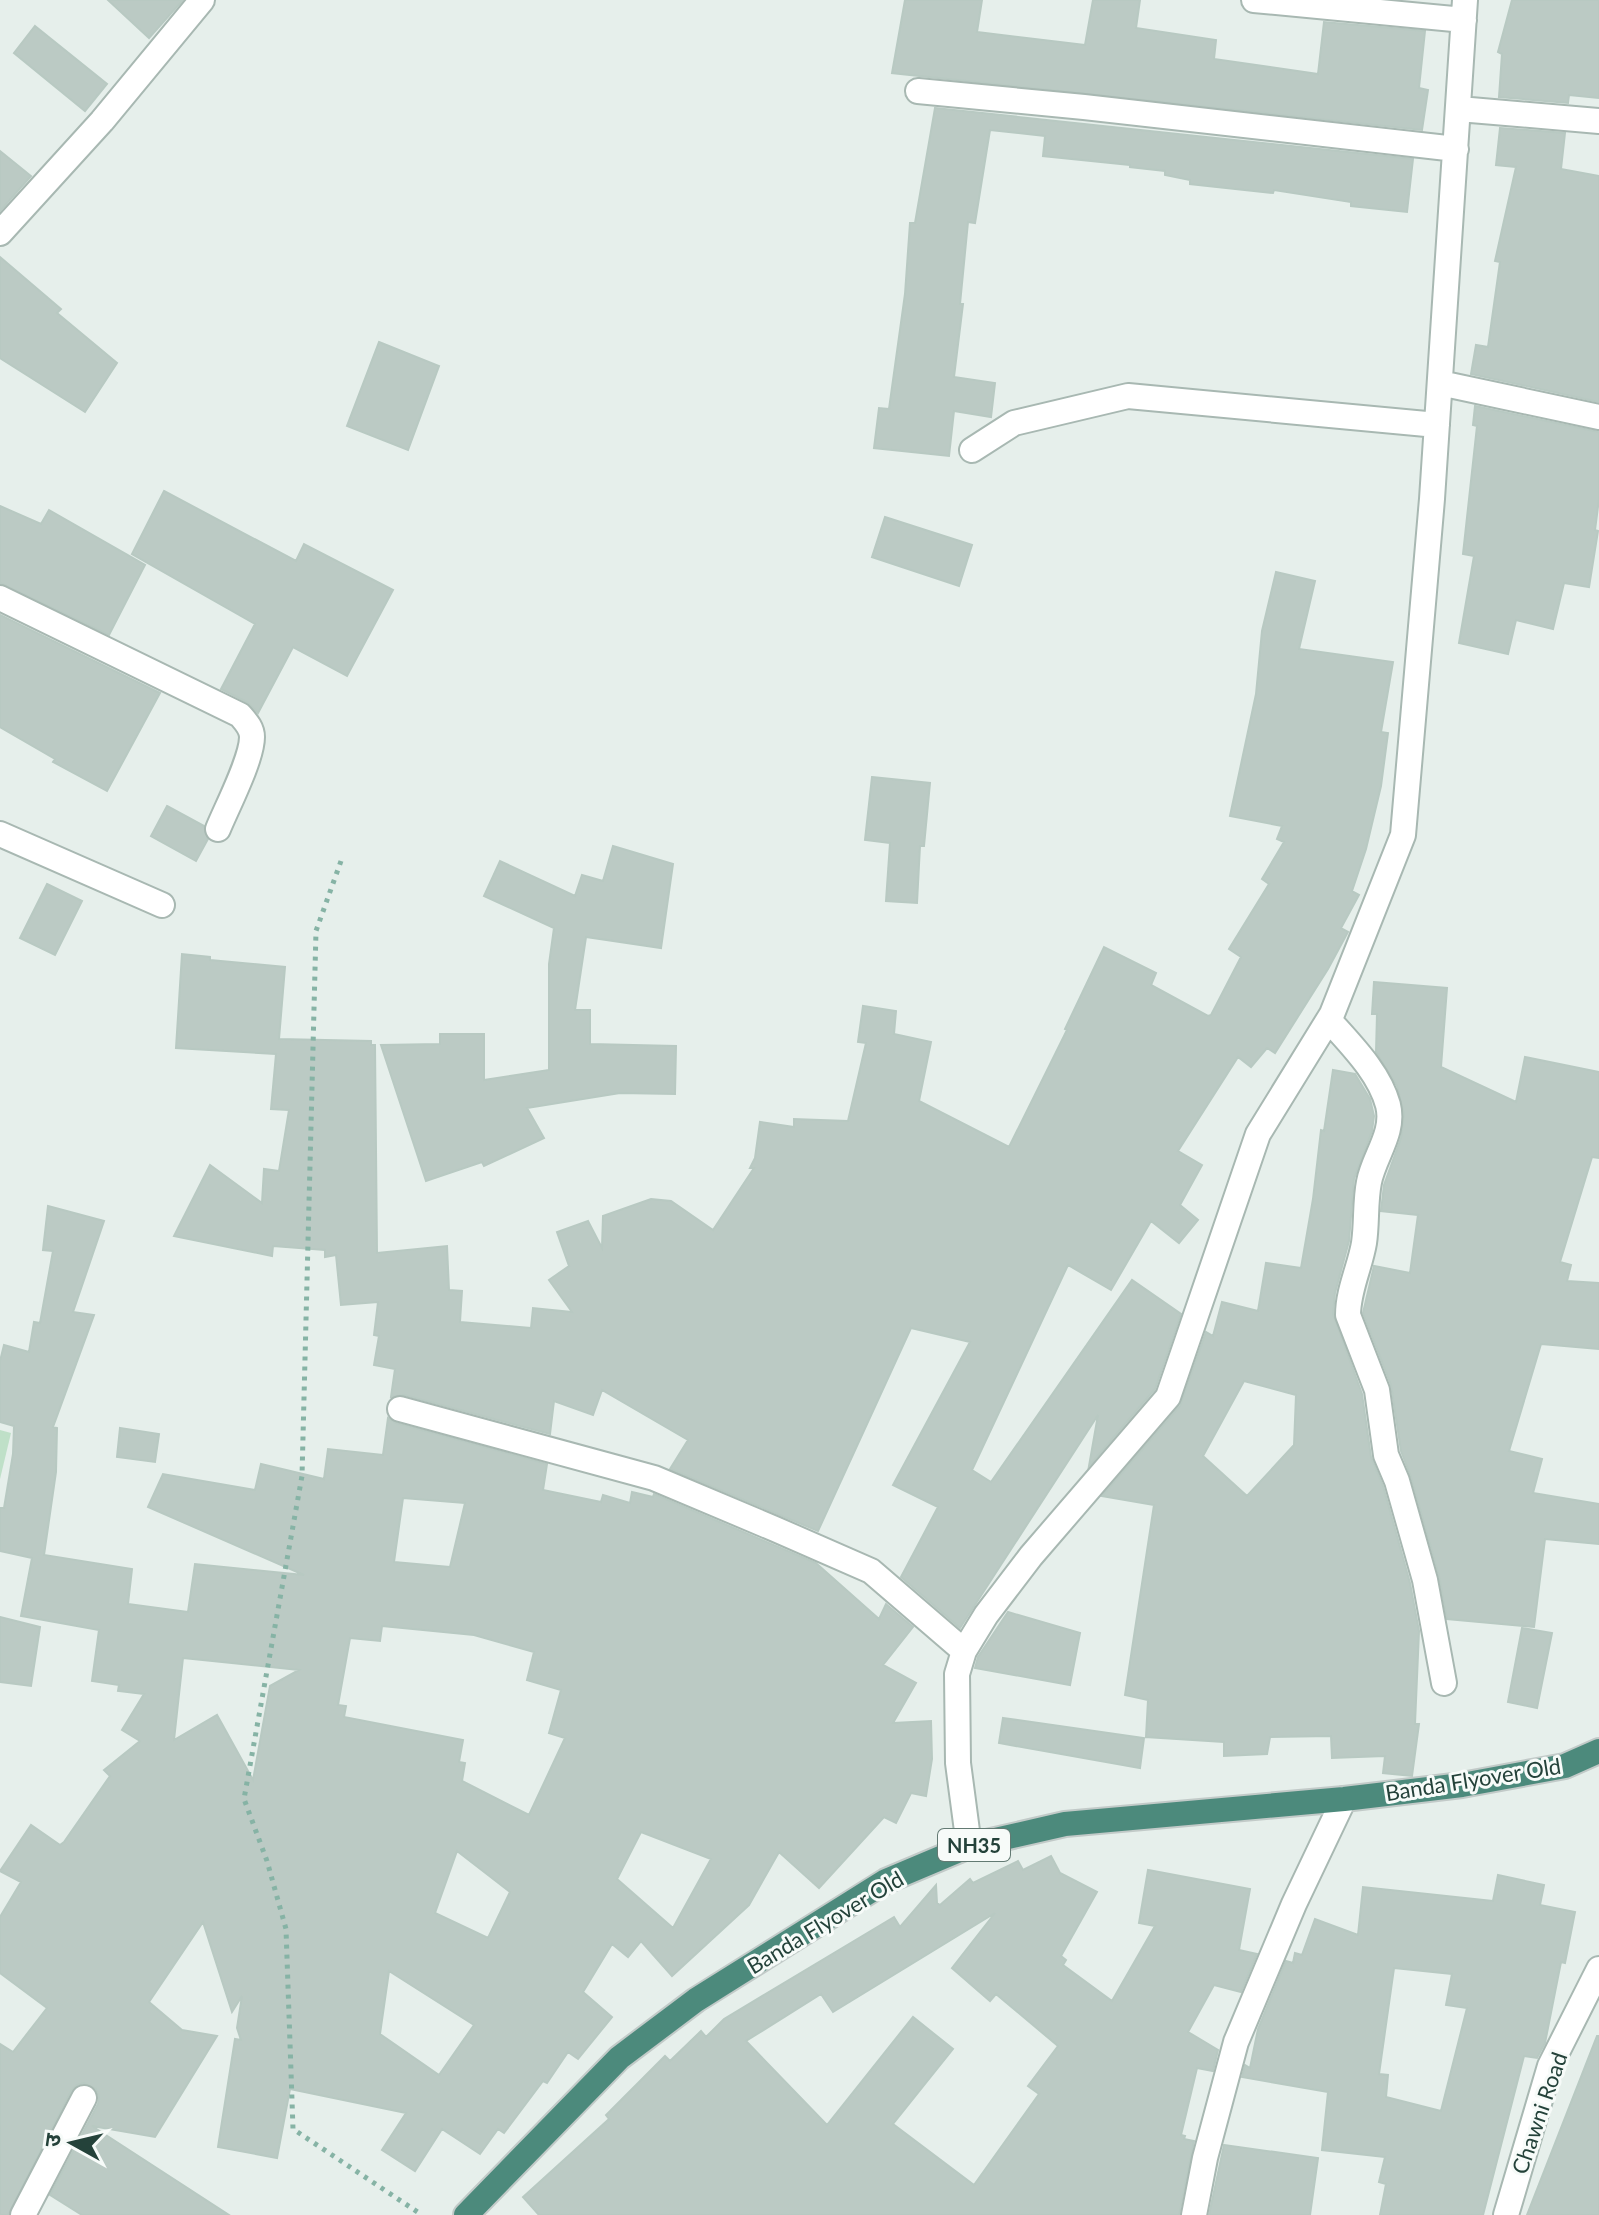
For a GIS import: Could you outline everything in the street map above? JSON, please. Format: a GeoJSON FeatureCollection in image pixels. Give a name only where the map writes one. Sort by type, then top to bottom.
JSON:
{"type":"FeatureCollection","features":[{"type":"Feature","properties":{"kind":"highway","name":"Banda Flyover Old"},"geometry":{"type":"LineString","coordinates":[[466,2215],[619,2058],[696,2000],[886,1881],[969,1846],[1065,1824],[1462,1785],[1565,1766],[1599,1751]]}},
{"type":"Feature","properties":{"kind":"street"},"geometry":{"type":"LineString","coordinates":[[0,233],[102,121],[202,0]]}},
{"type":"Feature","properties":{"kind":"street"},"geometry":{"type":"LineString","coordinates":[[969,1846],[958,1763],[957,1674],[964,1651],[986,1615],[1031,1556],[1168,1397],[1258,1134],[1329,1020],[1403,835],[1437,425],[1465,10],[1254,0]]}},
{"type":"Feature","properties":{"kind":"street"},"geometry":{"type":"LineString","coordinates":[[918,91],[1456,149]]}},
{"type":"Feature","properties":{"kind":"street"},"geometry":{"type":"LineString","coordinates":[[1459,109],[1599,121]]}},
{"type":"Feature","properties":{"kind":"street"},"geometry":{"type":"LineString","coordinates":[[1440,383],[1599,417]]}},
{"type":"Feature","properties":{"kind":"street"},"geometry":{"type":"LineString","coordinates":[[972,450],[1014,423],[1128,396],[1437,425]]}},
{"type":"Feature","properties":{"kind":"street"},"geometry":{"type":"LineString","coordinates":[[0,598],[240,715],[248,723],[252,734],[250,748],[218,829]]}},
{"type":"Feature","properties":{"kind":"street"},"geometry":{"type":"LineString","coordinates":[[0,834],[162,905]]}},
{"type":"Feature","properties":{"kind":"street"},"geometry":{"type":"LineString","coordinates":[[1329,1020],[1369,1066],[1387,1103],[1386,1132],[1369,1182],[1364,1244],[1348,1304],[1348,1315],[1377,1390],[1386,1455],[1397,1481],[1425,1580],[1444,1683]]}},
{"type":"Feature","properties":{"kind":"street"},"geometry":{"type":"LineString","coordinates":[[400,1409],[654,1478],[762,1523],[871,1571],[964,1651]]}},
{"type":"Feature","properties":{"kind":"street"},"geometry":{"type":"LineString","coordinates":[[1194,2215],[1205,2158],[1236,2042],[1294,1904],[1344,1799]]}},
{"type":"Feature","properties":{"kind":"street","name":"Chawni Road"},"geometry":{"type":"LineString","coordinates":[[1506,2215],[1550,2066],[1599,1969]]}},
{"type":"Feature","properties":{"kind":"street"},"geometry":{"type":"LineString","coordinates":[[23,2215],[84,2098]]}},
{"type":"Feature","properties":{"kind":"path"},"geometry":{"type":"LineString","coordinates":[[341,861],[316,931],[302,1476],[244,1799],[267,1861],[286,1929],[293,2129],[422,2215]]}},
{"type":"Feature","properties":{"kind":"green space"},"geometry":{"type":"Polygon","coordinates":[[[0,1430],[11,1433],[0,1479],[0,1430]]]}},
{"type":"Feature","properties":{"kind":"building"},"geometry":{"type":"Polygon","coordinates":[[[108,0],[183,0],[149,38],[108,0]]]}},
{"type":"Feature","properties":{"kind":"building"},"geometry":{"type":"Polygon","coordinates":[[[905,0],[982,0],[977,32],[1085,45],[1093,0],[1140,0],[1136,28],[1216,40],[1214,59],[1318,74],[1324,22],[1425,31],[1419,88],[1428,90],[1422,130],[892,73],[905,0]]]}},
{"type":"Feature","properties":{"kind":"building"},"geometry":{"type":"Polygon","coordinates":[[[1512,0],[1599,0],[1599,98],[1569,95],[1568,103],[1499,97],[1502,54],[1498,52],[1512,0]]]}},
{"type":"Feature","properties":{"kind":"building"},"geometry":{"type":"Polygon","coordinates":[[[35,26],[107,84],[85,111],[14,53],[35,26]]]}},
{"type":"Feature","properties":{"kind":"building"},"geometry":{"type":"Polygon","coordinates":[[[935,108],[1413,159],[1407,212],[1351,206],[1351,202],[1274,190],[1273,193],[1190,184],[1190,180],[1165,175],[1165,171],[1043,156],[1045,136],[990,130],[975,223],[968,222],[954,377],[995,383],[991,417],[954,411],[949,456],[874,448],[879,408],[889,409],[905,294],[910,223],[915,223],[935,108]]]}},
{"type":"Feature","properties":{"kind":"building"},"geometry":{"type":"Polygon","coordinates":[[[1500,128],[1565,133],[1561,169],[1599,176],[1599,402],[1471,374],[1476,345],[1488,347],[1500,262],[1495,261],[1516,167],[1496,165],[1500,128]]]}},
{"type":"Feature","properties":{"kind":"building"},"geometry":{"type":"Polygon","coordinates":[[[0,151],[31,176],[0,211],[0,151]]]}},
{"type":"Feature","properties":{"kind":"building"},"geometry":{"type":"Polygon","coordinates":[[[0,257],[61,309],[57,313],[117,363],[85,412],[0,358],[0,257]]]}},
{"type":"Feature","properties":{"kind":"building"},"geometry":{"type":"Polygon","coordinates":[[[379,342],[439,366],[408,450],[347,426],[379,342]]]}},
{"type":"Feature","properties":{"kind":"building"},"geometry":{"type":"Polygon","coordinates":[[[1475,406],[1599,432],[1599,499],[1595,530],[1598,531],[1589,587],[1564,583],[1553,629],[1516,620],[1508,654],[1459,643],[1474,556],[1463,554],[1477,426],[1473,425],[1475,406]]]}},
{"type":"Feature","properties":{"kind":"building"},"geometry":{"type":"Polygon","coordinates":[[[164,491],[296,561],[304,544],[393,590],[347,676],[293,647],[258,713],[247,702],[221,689],[255,624],[132,554],[164,491]]]}},
{"type":"Feature","properties":{"kind":"building"},"geometry":{"type":"Polygon","coordinates":[[[0,506],[41,524],[49,510],[145,565],[109,635],[0,583],[0,506]]]}},
{"type":"Feature","properties":{"kind":"building"},"geometry":{"type":"Polygon","coordinates":[[[885,517],[972,545],[959,586],[872,557],[885,517]]]}},
{"type":"Feature","properties":{"kind":"building"},"geometry":{"type":"Polygon","coordinates":[[[1276,572],[1315,581],[1299,649],[1393,662],[1381,732],[1388,733],[1381,786],[1352,891],[1359,895],[1341,928],[1348,932],[1275,1053],[1267,1048],[1251,1067],[1238,1057],[1178,1151],[1202,1165],[1180,1205],[1198,1220],[1179,1243],[1151,1221],[1111,1290],[1068,1265],[972,1470],[991,1482],[1132,1280],[1181,1314],[1155,1389],[1089,1466],[1098,1415],[960,1628],[901,1577],[938,1507],[893,1485],[970,1342],[911,1328],[818,1531],[670,1469],[688,1440],[602,1390],[593,1415],[554,1401],[550,1434],[404,1395],[391,1397],[395,1369],[374,1365],[379,1336],[374,1335],[378,1302],[341,1305],[336,1255],[325,1257],[325,1250],[273,1246],[272,1256],[174,1236],[210,1165],[262,1203],[264,1169],[279,1171],[289,1110],[271,1109],[276,1054],[176,1048],[182,954],[210,957],[210,960],[285,967],[279,1039],[371,1041],[371,1045],[375,1045],[377,1253],[447,1246],[449,1290],[462,1291],[460,1322],[531,1328],[533,1308],[572,1312],[549,1280],[569,1266],[557,1232],[588,1221],[602,1248],[603,1216],[651,1199],[671,1201],[713,1230],[754,1168],[750,1168],[755,1158],[760,1122],[794,1127],[794,1119],[848,1121],[866,1043],[858,1042],[863,1006],[896,1011],[894,1034],[931,1042],[919,1101],[1009,1147],[1104,947],[1156,973],[1151,985],[1208,1016],[1241,957],[1229,949],[1269,884],[1262,879],[1284,842],[1277,839],[1282,826],[1230,816],[1256,694],[1262,631],[1276,572]]]}},
{"type":"Feature","properties":{"kind":"building"},"geometry":{"type":"Polygon","coordinates":[[[0,615],[160,693],[107,791],[53,762],[55,759],[0,727],[0,615]]]}},
{"type":"Feature","properties":{"kind":"building"},"geometry":{"type":"Polygon","coordinates":[[[872,777],[930,783],[924,846],[920,846],[917,903],[886,901],[890,843],[865,840],[872,777]]]}},
{"type":"Feature","properties":{"kind":"building"},"geometry":{"type":"Polygon","coordinates":[[[167,806],[204,826],[208,839],[196,861],[151,836],[167,806]]]}},
{"type":"Feature","properties":{"kind":"building"},"geometry":{"type":"Polygon","coordinates":[[[613,846],[673,864],[661,948],[586,937],[575,1010],[590,1010],[590,1044],[676,1046],[675,1094],[620,1093],[527,1108],[544,1138],[484,1166],[482,1162],[426,1181],[381,1045],[440,1044],[440,1034],[484,1034],[484,1080],[549,1070],[549,964],[554,928],[484,896],[500,861],[575,896],[582,875],[603,881],[613,846]]]}},
{"type":"Feature","properties":{"kind":"building"},"geometry":{"type":"Polygon","coordinates":[[[47,884],[82,901],[55,955],[20,938],[47,884]]]}},
{"type":"Feature","properties":{"kind":"building"},"geometry":{"type":"Polygon","coordinates":[[[1374,982],[1447,988],[1441,1067],[1516,1102],[1525,1057],[1599,1072],[1599,1158],[1592,1157],[1560,1262],[1571,1265],[1567,1281],[1599,1283],[1599,1349],[1541,1344],[1509,1451],[1542,1459],[1533,1493],[1599,1504],[1599,1544],[1545,1539],[1534,1627],[1447,1619],[1439,1576],[1401,1451],[1391,1385],[1363,1313],[1374,1266],[1410,1273],[1418,1215],[1381,1211],[1384,1185],[1401,1138],[1404,1114],[1397,1086],[1376,1052],[1377,1014],[1372,1014],[1374,982]]]}},
{"type":"Feature","properties":{"kind":"building"},"geometry":{"type":"Polygon","coordinates":[[[1333,1070],[1355,1074],[1370,1099],[1374,1116],[1372,1131],[1354,1179],[1349,1241],[1335,1293],[1333,1314],[1362,1394],[1371,1457],[1383,1486],[1410,1583],[1419,1631],[1415,1724],[1419,1724],[1412,1776],[1383,1773],[1385,1756],[1332,1758],[1331,1736],[1270,1737],[1267,1754],[1224,1756],[1224,1742],[1146,1737],[1148,1700],[1125,1695],[1154,1505],[1102,1496],[1180,1406],[1206,1332],[1213,1336],[1222,1302],[1258,1311],[1266,1263],[1301,1268],[1321,1130],[1324,1131],[1333,1070]],[[1244,1381],[1203,1456],[1247,1496],[1294,1445],[1296,1395],[1244,1381]]]}},
{"type":"Feature","properties":{"kind":"building"},"geometry":{"type":"Polygon","coordinates":[[[48,1206],[104,1221],[73,1312],[94,1315],[53,1427],[57,1428],[56,1472],[44,1555],[132,1569],[128,1604],[188,1612],[195,1564],[304,1575],[148,1507],[163,1474],[255,1490],[261,1464],[324,1479],[328,1449],[383,1455],[388,1418],[396,1423],[547,1464],[543,1490],[601,1502],[603,1495],[630,1503],[632,1492],[653,1497],[654,1494],[816,1563],[879,1619],[886,1604],[913,1627],[883,1665],[916,1683],[893,1723],[931,1721],[932,1759],[926,1796],[911,1793],[896,1823],[884,1817],[819,1888],[779,1852],[749,1905],[672,1976],[641,1941],[628,1957],[612,1944],[583,1992],[612,2017],[578,2059],[568,2052],[547,2083],[543,2081],[504,2133],[498,2129],[480,2154],[442,2129],[415,2171],[382,2150],[406,2113],[290,2089],[277,2158],[218,2147],[235,2039],[241,2040],[237,2028],[242,1996],[232,2012],[203,1922],[149,2002],[182,2030],[217,2036],[155,2137],[92,2126],[229,2215],[82,2215],[50,2195],[98,2104],[96,2089],[84,2083],[71,2091],[8,2215],[0,2215],[0,2044],[13,2052],[47,2008],[0,1973],[0,1917],[21,1882],[0,1871],[31,1825],[60,1845],[64,1842],[110,1776],[104,1770],[140,1741],[122,1730],[144,1694],[118,1691],[119,1685],[92,1681],[99,1630],[21,1616],[32,1558],[0,1551],[0,1508],[4,1508],[14,1426],[0,1422],[0,1361],[4,1345],[29,1352],[34,1322],[40,1323],[53,1251],[43,1250],[48,1206]],[[403,1498],[394,1562],[450,1567],[465,1503],[403,1498]],[[382,1626],[380,1641],[350,1638],[338,1705],[346,1706],[344,1717],[463,1740],[459,1762],[465,1763],[462,1781],[529,1815],[565,1738],[549,1733],[561,1690],[527,1680],[534,1652],[474,1635],[382,1626]],[[183,1658],[174,1740],[217,1715],[253,1780],[270,1686],[299,1670],[183,1658]],[[641,1832],[617,1879],[673,1928],[711,1859],[641,1832]],[[457,1851],[435,1913],[488,1938],[510,1892],[457,1851]],[[389,1971],[380,2034],[439,2075],[474,2025],[389,1971]]]}},
{"type":"Feature","properties":{"kind":"building"},"geometry":{"type":"Polygon","coordinates":[[[120,1428],[159,1434],[155,1462],[117,1457],[120,1428]]]}},
{"type":"Feature","properties":{"kind":"building"},"geometry":{"type":"Polygon","coordinates":[[[1008,1612],[1080,1633],[1070,1685],[975,1668],[978,1657],[1008,1612]]]}},
{"type":"Feature","properties":{"kind":"building"},"geometry":{"type":"Polygon","coordinates":[[[0,1617],[40,1627],[31,1686],[0,1682],[0,1617]]]}},
{"type":"Feature","properties":{"kind":"building"},"geometry":{"type":"Polygon","coordinates":[[[1522,1628],[1552,1633],[1537,1708],[1508,1702],[1522,1628]]]}},
{"type":"Feature","properties":{"kind":"building"},"geometry":{"type":"Polygon","coordinates":[[[1003,1718],[1144,1738],[1140,1768],[999,1743],[1003,1718]]]}},
{"type":"Feature","properties":{"kind":"building"},"geometry":{"type":"Polygon","coordinates":[[[1051,1856],[1060,1873],[1097,1892],[1061,1956],[1066,1960],[1063,1965],[1112,2001],[1155,1926],[1139,1923],[1148,1870],[1250,1889],[1239,1950],[1257,1954],[1241,1992],[1214,1985],[1188,2032],[1218,2050],[1213,2071],[1197,2068],[1181,2135],[1194,2141],[1179,2215],[539,2215],[523,2197],[609,2119],[606,2115],[665,2056],[670,2061],[701,2031],[706,2037],[724,2019],[894,1917],[900,1927],[936,1885],[937,1903],[940,1905],[970,1879],[973,1883],[1018,1861],[1023,1870],[1051,1856]],[[995,1913],[833,2012],[821,1994],[746,2041],[827,2125],[913,2017],[953,2049],[893,2124],[974,2185],[1039,2094],[1028,2086],[1058,2046],[996,1994],[990,2001],[952,1968],[995,1913]]]}},
{"type":"Feature","properties":{"kind":"building"},"geometry":{"type":"Polygon","coordinates":[[[1498,1875],[1544,1885],[1540,1905],[1575,1912],[1565,1963],[1561,1962],[1545,2043],[1537,2058],[1524,2056],[1483,2215],[1380,2215],[1386,2184],[1379,2182],[1385,2157],[1322,2150],[1328,2092],[1242,2077],[1245,2065],[1250,2068],[1258,2029],[1286,1961],[1293,1963],[1295,1953],[1302,1955],[1315,1919],[1358,1935],[1363,1887],[1493,1901],[1498,1875]],[[1394,1968],[1379,2074],[1388,2075],[1386,2097],[1441,2111],[1467,2008],[1446,2005],[1452,1974],[1394,1968]]]}},
{"type":"Feature","properties":{"kind":"building"},"geometry":{"type":"Polygon","coordinates":[[[1597,2036],[1599,2215],[1527,2215],[1597,2036]]]}},
{"type":"Feature","properties":{"kind":"building"},"geometry":{"type":"Polygon","coordinates":[[[1224,2145],[1318,2158],[1310,2215],[1209,2215],[1224,2145]]]}}]}
